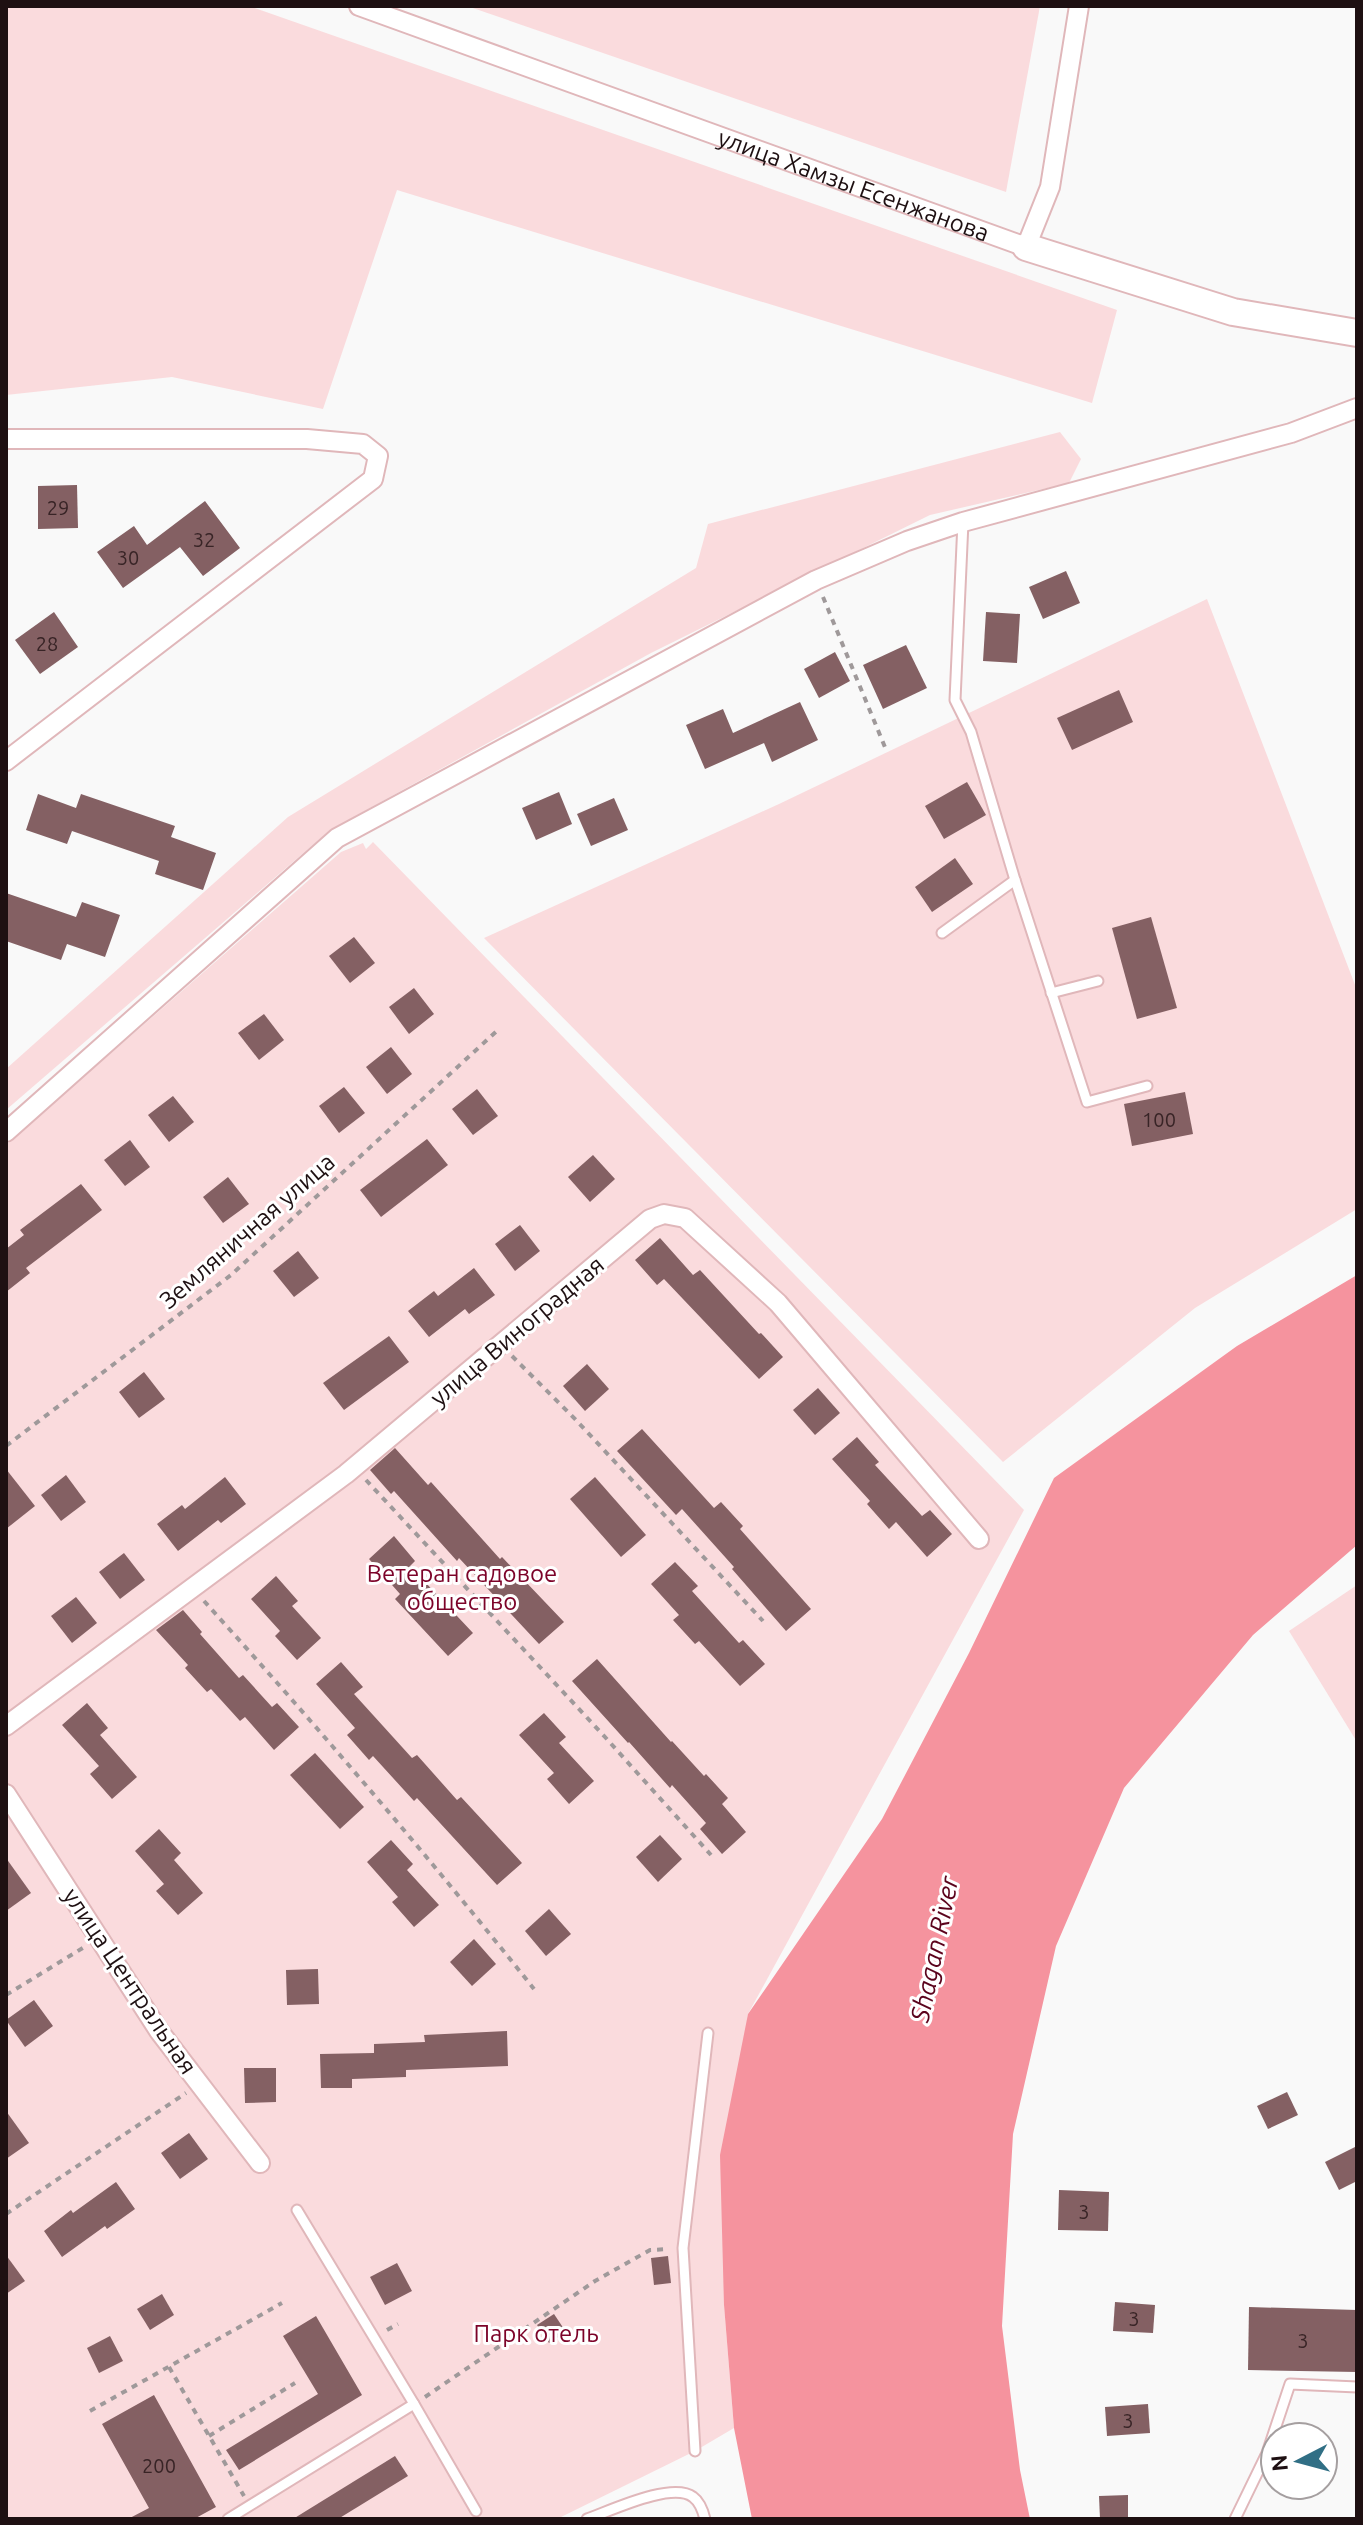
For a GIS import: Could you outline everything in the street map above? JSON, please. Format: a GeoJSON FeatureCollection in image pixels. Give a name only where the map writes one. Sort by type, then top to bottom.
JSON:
{"type":"FeatureCollection","features":[{"type":"Feature","properties":{"kind":"street","name":"улица Хамзы Есенжанова"},"geometry":{"type":"LineString","coordinates":[[359,6],[1026,247],[1233,312],[1357,333]]}},
{"type":"Feature","properties":{"kind":"street"},"geometry":{"type":"LineString","coordinates":[[1026,247],[1050,187],[1079,6]]}},
{"type":"Feature","properties":{"kind":"street"},"geometry":{"type":"LineString","coordinates":[[6,1132],[337,838],[816,580],[907,541],[963,522],[1291,433],[1357,408]]}},
{"type":"Feature","properties":{"kind":"street"},"geometry":{"type":"LineString","coordinates":[[6,439],[307,439],[363,444],[378,456],[373,479],[6,761]]}},
{"type":"Feature","properties":{"kind":"street","name":"улица Виноградная"},"geometry":{"type":"LineString","coordinates":[[6,1726],[355,1467],[650,1219],[664,1214],[685,1218],[778,1303],[979,1539]]}},
{"type":"Feature","properties":{"kind":"street","name":"улица Центральная"},"geometry":{"type":"LineString","coordinates":[[6,1794],[159,2031],[260,2163]]}},
{"type":"Feature","properties":{"kind":"lane"},"geometry":{"type":"LineString","coordinates":[[963,522],[955,700],[971,732],[1087,1102],[1147,1086]]}},
{"type":"Feature","properties":{"kind":"lane"},"geometry":{"type":"LineString","coordinates":[[942,933],[1015,880]]}},
{"type":"Feature","properties":{"kind":"lane"},"geometry":{"type":"LineString","coordinates":[[1051,993],[1098,981]]}},
{"type":"Feature","properties":{"kind":"lane"},"geometry":{"type":"LineString","coordinates":[[695,2451],[683,2248],[708,2033]]}},
{"type":"Feature","properties":{"kind":"lane"},"geometry":{"type":"LineString","coordinates":[[297,2210],[476,2511]]}},
{"type":"Feature","properties":{"kind":"lane"},"geometry":{"type":"LineString","coordinates":[[1235,2519],[1267,2453],[1290,2384],[1357,2387]]}},
{"type":"Feature","properties":{"kind":"lane"},"geometry":{"type":"LineString","coordinates":[[228,2519],[414,2404]]}},
{"type":"Feature","properties":{"kind":"lane"},"geometry":{"type":"LineString","coordinates":[[587,2519],[651,2496],[681,2492],[693,2497],[702,2508],[705,2519]]}},
{"type":"Feature","properties":{"kind":"path"},"geometry":{"type":"LineString","coordinates":[[816,580],[887,752]]}},
{"type":"Feature","properties":{"kind":"path","name":"Земляничная улица"},"geometry":{"type":"LineString","coordinates":[[6,1446],[231,1275],[500,1028]]}},
{"type":"Feature","properties":{"kind":"path"},"geometry":{"type":"LineString","coordinates":[[500,1344],[576,1420],[763,1621]]}},
{"type":"Feature","properties":{"kind":"path"},"geometry":{"type":"LineString","coordinates":[[355,1467],[711,1855]]}},
{"type":"Feature","properties":{"kind":"path"},"geometry":{"type":"LineString","coordinates":[[192,1588],[290,1696],[534,1989]]}},
{"type":"Feature","properties":{"kind":"path"},"geometry":{"type":"LineString","coordinates":[[6,1995],[99,1938]]}},
{"type":"Feature","properties":{"kind":"path"},"geometry":{"type":"LineString","coordinates":[[6,2214],[200,2084]]}},
{"type":"Feature","properties":{"kind":"path"},"geometry":{"type":"LineString","coordinates":[[414,2404],[595,2281],[650,2250],[683,2248]]}},
{"type":"Feature","properties":{"kind":"path"},"geometry":{"type":"LineString","coordinates":[[90,2411],[282,2303]]}},
{"type":"Feature","properties":{"kind":"path"},"geometry":{"type":"LineString","coordinates":[[169,2367],[249,2506]]}},
{"type":"Feature","properties":{"kind":"path"},"geometry":{"type":"LineString","coordinates":[[209,2436],[295,2383]]}},
{"type":"Feature","properties":{"kind":"green space"},"geometry":{"type":"Polygon","coordinates":[[[6,6],[249,6],[1117,310],[1092,403],[397,190],[323,409],[172,377],[6,395],[6,6]]]}},
{"type":"Feature","properties":{"kind":"green space"},"geometry":{"type":"Polygon","coordinates":[[[467,6],[1040,6],[1006,192],[467,6]]]}},
{"type":"Feature","properties":{"kind":"green space"},"geometry":{"type":"Polygon","coordinates":[[[1060,432],[1081,459],[1069,483],[930,515],[651,653],[330,830],[6,1110],[6,1069],[288,817],[696,568],[708,524],[1060,432]]]}},
{"type":"Feature","properties":{"kind":"green space"},"geometry":{"type":"Polygon","coordinates":[[[1207,599],[1357,990],[1357,1209],[1195,1308],[1003,1462],[484,938],[779,804],[1207,599]]]}},
{"type":"Feature","properties":{"kind":"green space","name":"Ветеран садовое общество"},"geometry":{"type":"Polygon","coordinates":[[[373,842],[1024,1510],[748,2014],[724,2305],[734,2428],[695,2451],[557,2519],[6,2519],[6,1145],[341,852],[363,843],[366,849],[373,842]]]}},
{"type":"Feature","properties":{"kind":"green space"},"geometry":{"type":"Polygon","coordinates":[[[1357,1585],[1357,1742],[1289,1631],[1357,1585]]]}},
{"type":"Feature","properties":{"kind":"water","name":"Shagan River"},"geometry":{"type":"Polygon","coordinates":[[[1357,1275],[1357,1545],[1253,1635],[1124,1788],[1056,1946],[1013,2134],[1002,2326],[1020,2470],[1030,2519],[752,2519],[734,2428],[724,2305],[720,2155],[748,2014],[882,1819],[969,1653],[1054,1478],[1237,1346],[1357,1275]]]}},
{"type":"Feature","properties":{"kind":"building"},"geometry":{"type":"Polygon","coordinates":[[[77,485],[78,528],[38,529],[38,486],[77,485]]]}},
{"type":"Feature","properties":{"kind":"building"},"geometry":{"type":"Polygon","coordinates":[[[205,501],[240,548],[203,576],[180,547],[123,588],[97,552],[134,526],[147,545],[205,501]]]}},
{"type":"Feature","properties":{"kind":"building"},"geometry":{"type":"Polygon","coordinates":[[[1066,571],[1080,603],[1043,619],[1029,587],[1066,571]]]}},
{"type":"Feature","properties":{"kind":"building"},"geometry":{"type":"Polygon","coordinates":[[[54,612],[78,647],[40,674],[15,640],[54,612]]]}},
{"type":"Feature","properties":{"kind":"building"},"geometry":{"type":"Polygon","coordinates":[[[986,612],[1020,614],[1017,663],[983,661],[986,612]]]}},
{"type":"Feature","properties":{"kind":"building"},"geometry":{"type":"Polygon","coordinates":[[[906,645],[927,688],[883,709],[863,665],[906,645]]]}},
{"type":"Feature","properties":{"kind":"building"},"geometry":{"type":"Polygon","coordinates":[[[835,652],[850,681],[819,698],[804,669],[835,652]]]}},
{"type":"Feature","properties":{"kind":"building"},"geometry":{"type":"Polygon","coordinates":[[[1119,690],[1133,722],[1072,750],[1057,718],[1119,690]]]}},
{"type":"Feature","properties":{"kind":"building"},"geometry":{"type":"Polygon","coordinates":[[[800,702],[818,740],[772,762],[764,743],[705,769],[686,725],[723,709],[733,733],[800,702]]]}},
{"type":"Feature","properties":{"kind":"building"},"geometry":{"type":"Polygon","coordinates":[[[967,782],[986,815],[944,839],[925,806],[967,782]]]}},
{"type":"Feature","properties":{"kind":"building"},"geometry":{"type":"Polygon","coordinates":[[[559,792],[572,824],[536,840],[522,808],[559,792]]]}},
{"type":"Feature","properties":{"kind":"building"},"geometry":{"type":"Polygon","coordinates":[[[38,794],[76,808],[81,794],[175,826],[171,837],[216,853],[203,890],[155,874],[159,861],[72,831],[67,844],[26,830],[38,794]]]}},
{"type":"Feature","properties":{"kind":"building"},"geometry":{"type":"Polygon","coordinates":[[[614,798],[628,830],[591,846],[577,814],[614,798]]]}},
{"type":"Feature","properties":{"kind":"building"},"geometry":{"type":"Polygon","coordinates":[[[955,858],[973,884],[932,912],[915,887],[955,858]]]}},
{"type":"Feature","properties":{"kind":"building"},"geometry":{"type":"Polygon","coordinates":[[[6,893],[76,917],[82,902],[120,915],[105,957],[67,944],[61,960],[6,941],[6,893]]]}},
{"type":"Feature","properties":{"kind":"building"},"geometry":{"type":"Polygon","coordinates":[[[1151,917],[1177,1008],[1137,1019],[1112,928],[1151,917]]]}},
{"type":"Feature","properties":{"kind":"building"},"geometry":{"type":"Polygon","coordinates":[[[354,937],[375,963],[350,983],[329,956],[354,937]]]}},
{"type":"Feature","properties":{"kind":"building"},"geometry":{"type":"Polygon","coordinates":[[[414,988],[434,1014],[409,1034],[389,1007],[414,988]]]}},
{"type":"Feature","properties":{"kind":"building"},"geometry":{"type":"Polygon","coordinates":[[[264,1014],[284,1040],[259,1060],[238,1033],[264,1014]]]}},
{"type":"Feature","properties":{"kind":"building"},"geometry":{"type":"Polygon","coordinates":[[[391,1047],[412,1074],[387,1094],[366,1067],[391,1047]]]}},
{"type":"Feature","properties":{"kind":"building"},"geometry":{"type":"Polygon","coordinates":[[[344,1087],[365,1113],[339,1133],[319,1106],[344,1087]]]}},
{"type":"Feature","properties":{"kind":"building"},"geometry":{"type":"Polygon","coordinates":[[[477,1089],[498,1116],[473,1135],[452,1109],[477,1089]]]}},
{"type":"Feature","properties":{"kind":"building"},"geometry":{"type":"Polygon","coordinates":[[[1185,1092],[1193,1134],[1132,1146],[1124,1104],[1185,1092]]]}},
{"type":"Feature","properties":{"kind":"building"},"geometry":{"type":"Polygon","coordinates":[[[173,1096],[194,1122],[169,1142],[148,1115],[173,1096]]]}},
{"type":"Feature","properties":{"kind":"building"},"geometry":{"type":"Polygon","coordinates":[[[427,1139],[448,1165],[381,1217],[360,1190],[427,1139]]]}},
{"type":"Feature","properties":{"kind":"building"},"geometry":{"type":"Polygon","coordinates":[[[130,1140],[150,1167],[125,1186],[104,1160],[130,1140]]]}},
{"type":"Feature","properties":{"kind":"building"},"geometry":{"type":"Polygon","coordinates":[[[593,1155],[615,1179],[590,1202],[568,1177],[593,1155]]]}},
{"type":"Feature","properties":{"kind":"building"},"geometry":{"type":"Polygon","coordinates":[[[228,1177],[249,1204],[223,1223],[203,1197],[228,1177]]]}},
{"type":"Feature","properties":{"kind":"building"},"geometry":{"type":"Polygon","coordinates":[[[81,1184],[102,1210],[26,1268],[30,1273],[6,1292],[6,1249],[24,1235],[20,1230],[81,1184]]]}},
{"type":"Feature","properties":{"kind":"building"},"geometry":{"type":"Polygon","coordinates":[[[520,1225],[540,1251],[515,1271],[495,1244],[520,1225]]]}},
{"type":"Feature","properties":{"kind":"building"},"geometry":{"type":"Polygon","coordinates":[[[660,1238],[693,1275],[700,1270],[783,1357],[759,1379],[664,1279],[657,1285],[635,1260],[660,1238]]]}},
{"type":"Feature","properties":{"kind":"building"},"geometry":{"type":"Polygon","coordinates":[[[298,1251],[319,1278],[294,1297],[273,1271],[298,1251]]]}},
{"type":"Feature","properties":{"kind":"building"},"geometry":{"type":"Polygon","coordinates":[[[474,1268],[495,1295],[469,1314],[465,1309],[429,1337],[408,1311],[434,1291],[438,1296],[474,1268]]]}},
{"type":"Feature","properties":{"kind":"building"},"geometry":{"type":"Polygon","coordinates":[[[389,1336],[409,1362],[344,1410],[323,1383],[389,1336]]]}},
{"type":"Feature","properties":{"kind":"building"},"geometry":{"type":"Polygon","coordinates":[[[587,1364],[609,1389],[585,1411],[563,1386],[587,1364]]]}},
{"type":"Feature","properties":{"kind":"building"},"geometry":{"type":"Polygon","coordinates":[[[144,1372],[165,1399],[139,1418],[119,1392],[144,1372]]]}},
{"type":"Feature","properties":{"kind":"building"},"geometry":{"type":"Polygon","coordinates":[[[818,1388],[840,1413],[815,1435],[793,1410],[818,1388]]]}},
{"type":"Feature","properties":{"kind":"building"},"geometry":{"type":"Polygon","coordinates":[[[642,1429],[714,1508],[721,1502],[743,1526],[740,1529],[811,1609],[786,1631],[682,1509],[676,1515],[617,1451],[642,1429]]]}},
{"type":"Feature","properties":{"kind":"building"},"geometry":{"type":"Polygon","coordinates":[[[857,1437],[879,1462],[875,1465],[922,1516],[930,1510],[952,1534],[927,1557],[896,1522],[889,1529],[867,1504],[870,1501],[832,1459],[857,1437]]]}},
{"type":"Feature","properties":{"kind":"building"},"geometry":{"type":"Polygon","coordinates":[[[395,1448],[564,1622],[539,1644],[459,1558],[457,1561],[394,1491],[391,1494],[370,1470],[395,1448]]]}},
{"type":"Feature","properties":{"kind":"building"},"geometry":{"type":"Polygon","coordinates":[[[6,1469],[35,1506],[6,1529],[6,1469]]]}},
{"type":"Feature","properties":{"kind":"building"},"geometry":{"type":"Polygon","coordinates":[[[66,1475],[86,1502],[61,1521],[41,1495],[66,1475]]]}},
{"type":"Feature","properties":{"kind":"building"},"geometry":{"type":"Polygon","coordinates":[[[225,1477],[246,1504],[221,1523],[218,1520],[178,1551],[157,1524],[182,1505],[185,1509],[225,1477]]]}},
{"type":"Feature","properties":{"kind":"building"},"geometry":{"type":"Polygon","coordinates":[[[595,1477],[646,1535],[621,1557],[570,1499],[595,1477]]]}},
{"type":"Feature","properties":{"kind":"building"},"geometry":{"type":"Polygon","coordinates":[[[394,1536],[415,1561],[410,1566],[473,1633],[448,1656],[395,1599],[400,1594],[369,1559],[394,1536]]]}},
{"type":"Feature","properties":{"kind":"building"},"geometry":{"type":"Polygon","coordinates":[[[124,1553],[145,1580],[120,1599],[99,1572],[124,1553]]]}},
{"type":"Feature","properties":{"kind":"building"},"geometry":{"type":"Polygon","coordinates":[[[675,1562],[698,1586],[692,1591],[739,1643],[743,1640],[765,1664],[740,1686],[699,1641],[695,1644],[673,1620],[679,1615],[651,1584],[675,1562]]]}},
{"type":"Feature","properties":{"kind":"building"},"geometry":{"type":"Polygon","coordinates":[[[276,1576],[298,1601],[292,1606],[321,1638],[297,1660],[275,1636],[280,1631],[251,1599],[276,1576]]]}},
{"type":"Feature","properties":{"kind":"building"},"geometry":{"type":"Polygon","coordinates":[[[76,1597],[97,1623],[72,1643],[51,1616],[76,1597]]]}},
{"type":"Feature","properties":{"kind":"building"},"geometry":{"type":"Polygon","coordinates":[[[183,1610],[239,1678],[243,1675],[272,1707],[277,1703],[299,1727],[274,1750],[245,1717],[240,1721],[211,1689],[207,1692],[185,1668],[188,1665],[156,1630],[183,1610]]]}},
{"type":"Feature","properties":{"kind":"building"},"geometry":{"type":"Polygon","coordinates":[[[597,1659],[671,1742],[728,1798],[722,1804],[746,1832],[722,1854],[700,1829],[706,1823],[572,1681],[597,1659]]]}},
{"type":"Feature","properties":{"kind":"building"},"geometry":{"type":"Polygon","coordinates":[[[341,1662],[363,1687],[354,1694],[412,1758],[417,1755],[457,1800],[461,1797],[522,1863],[497,1885],[417,1798],[414,1801],[373,1756],[369,1760],[347,1735],[355,1728],[316,1684],[341,1662]]]}},
{"type":"Feature","properties":{"kind":"building"},"geometry":{"type":"Polygon","coordinates":[[[87,1703],[108,1728],[100,1735],[137,1777],[112,1799],[90,1774],[99,1766],[62,1725],[87,1703]]]}},
{"type":"Feature","properties":{"kind":"building"},"geometry":{"type":"Polygon","coordinates":[[[544,1713],[566,1737],[559,1743],[594,1781],[569,1804],[547,1779],[554,1773],[519,1735],[544,1713]]]}},
{"type":"Feature","properties":{"kind":"building"},"geometry":{"type":"Polygon","coordinates":[[[315,1753],[364,1807],[340,1829],[290,1775],[315,1753]]]}},
{"type":"Feature","properties":{"kind":"building"},"geometry":{"type":"Polygon","coordinates":[[[159,1829],[181,1853],[174,1860],[203,1893],[178,1915],[156,1891],[164,1884],[135,1851],[159,1829]]]}},
{"type":"Feature","properties":{"kind":"building"},"geometry":{"type":"Polygon","coordinates":[[[660,1835],[682,1859],[658,1882],[636,1857],[660,1835]]]}},
{"type":"Feature","properties":{"kind":"building"},"geometry":{"type":"Polygon","coordinates":[[[391,1840],[413,1864],[407,1870],[439,1905],[414,1927],[392,1902],[398,1897],[367,1862],[391,1840]]]}},
{"type":"Feature","properties":{"kind":"building"},"geometry":{"type":"Polygon","coordinates":[[[6,1858],[31,1893],[6,1911],[6,1858]]]}},
{"type":"Feature","properties":{"kind":"building"},"geometry":{"type":"Polygon","coordinates":[[[549,1909],[571,1934],[546,1956],[525,1931],[549,1909]]]}},
{"type":"Feature","properties":{"kind":"building"},"geometry":{"type":"Polygon","coordinates":[[[474,1939],[496,1964],[472,1986],[450,1962],[474,1939]]]}},
{"type":"Feature","properties":{"kind":"building"},"geometry":{"type":"Polygon","coordinates":[[[318,1969],[319,2004],[287,2005],[286,1970],[318,1969]]]}},
{"type":"Feature","properties":{"kind":"building"},"geometry":{"type":"Polygon","coordinates":[[[34,2000],[53,2026],[25,2047],[6,2020],[34,2000]]]}},
{"type":"Feature","properties":{"kind":"building"},"geometry":{"type":"Polygon","coordinates":[[[507,2031],[508,2066],[406,2070],[406,2077],[352,2079],[352,2088],[321,2088],[320,2054],[374,2053],[374,2044],[425,2042],[424,2035],[507,2031]]]}},
{"type":"Feature","properties":{"kind":"building"},"geometry":{"type":"Polygon","coordinates":[[[244,2068],[276,2068],[276,2102],[245,2103],[244,2068]]]}},
{"type":"Feature","properties":{"kind":"building"},"geometry":{"type":"Polygon","coordinates":[[[1287,2092],[1298,2115],[1268,2129],[1257,2106],[1287,2092]]]}},
{"type":"Feature","properties":{"kind":"building"},"geometry":{"type":"Polygon","coordinates":[[[6,2111],[29,2143],[6,2159],[6,2111]]]}},
{"type":"Feature","properties":{"kind":"building"},"geometry":{"type":"Polygon","coordinates":[[[189,2133],[208,2159],[180,2179],[161,2153],[189,2133]]]}},
{"type":"Feature","properties":{"kind":"building"},"geometry":{"type":"Polygon","coordinates":[[[1357,2146],[1357,2181],[1339,2190],[1325,2162],[1357,2146]]]}},
{"type":"Feature","properties":{"kind":"building"},"geometry":{"type":"Polygon","coordinates":[[[116,2182],[135,2209],[62,2257],[44,2231],[116,2182]]]}},
{"type":"Feature","properties":{"kind":"building"},"geometry":{"type":"Polygon","coordinates":[[[1059,2190],[1109,2192],[1108,2231],[1058,2230],[1059,2190]]]}},
{"type":"Feature","properties":{"kind":"building"},"geometry":{"type":"Polygon","coordinates":[[[6,2255],[25,2281],[6,2294],[6,2255]]]}},
{"type":"Feature","properties":{"kind":"building"},"geometry":{"type":"Polygon","coordinates":[[[668,2256],[671,2283],[654,2285],[651,2258],[668,2256]]]}},
{"type":"Feature","properties":{"kind":"building"},"geometry":{"type":"Polygon","coordinates":[[[397,2263],[412,2291],[385,2305],[370,2277],[397,2263]]]}},
{"type":"Feature","properties":{"kind":"building"},"geometry":{"type":"Polygon","coordinates":[[[162,2294],[174,2315],[150,2330],[137,2309],[162,2294]]]}},
{"type":"Feature","properties":{"kind":"building"},"geometry":{"type":"Polygon","coordinates":[[[1115,2302],[1155,2305],[1153,2333],[1113,2331],[1115,2302]]]}},
{"type":"Feature","properties":{"kind":"building"},"geometry":{"type":"Polygon","coordinates":[[[1249,2307],[1357,2310],[1357,2372],[1248,2370],[1249,2307]]]}},
{"type":"Feature","properties":{"kind":"building"},"geometry":{"type":"Polygon","coordinates":[[[554,2314],[566,2332],[549,2343],[537,2325],[554,2314]]]}},
{"type":"Feature","properties":{"kind":"building"},"geometry":{"type":"Polygon","coordinates":[[[316,2316],[362,2395],[239,2470],[226,2450],[318,2394],[283,2336],[316,2316]]]}},
{"type":"Feature","properties":{"kind":"building"},"geometry":{"type":"Polygon","coordinates":[[[110,2336],[123,2361],[99,2373],[87,2348],[110,2336]]]}},
{"type":"Feature","properties":{"kind":"building"},"geometry":{"type":"Polygon","coordinates":[[[154,2395],[216,2507],[194,2519],[128,2519],[149,2508],[102,2424],[154,2395]]]}},
{"type":"Feature","properties":{"kind":"building"},"geometry":{"type":"Polygon","coordinates":[[[1148,2404],[1150,2433],[1107,2436],[1105,2407],[1148,2404]]]}},
{"type":"Feature","properties":{"kind":"building"},"geometry":{"type":"Polygon","coordinates":[[[395,2456],[408,2476],[338,2519],[293,2519],[395,2456]]]}},
{"type":"Feature","properties":{"kind":"building"},"geometry":{"type":"Polygon","coordinates":[[[1128,2495],[1128,2519],[1100,2519],[1099,2496],[1128,2495]]]}},
{"type":"Feature","properties":{"kind":"park label","name":"Парк отель"},"geometry":{"type":"Point","coordinates":[536,2333]}}]}
